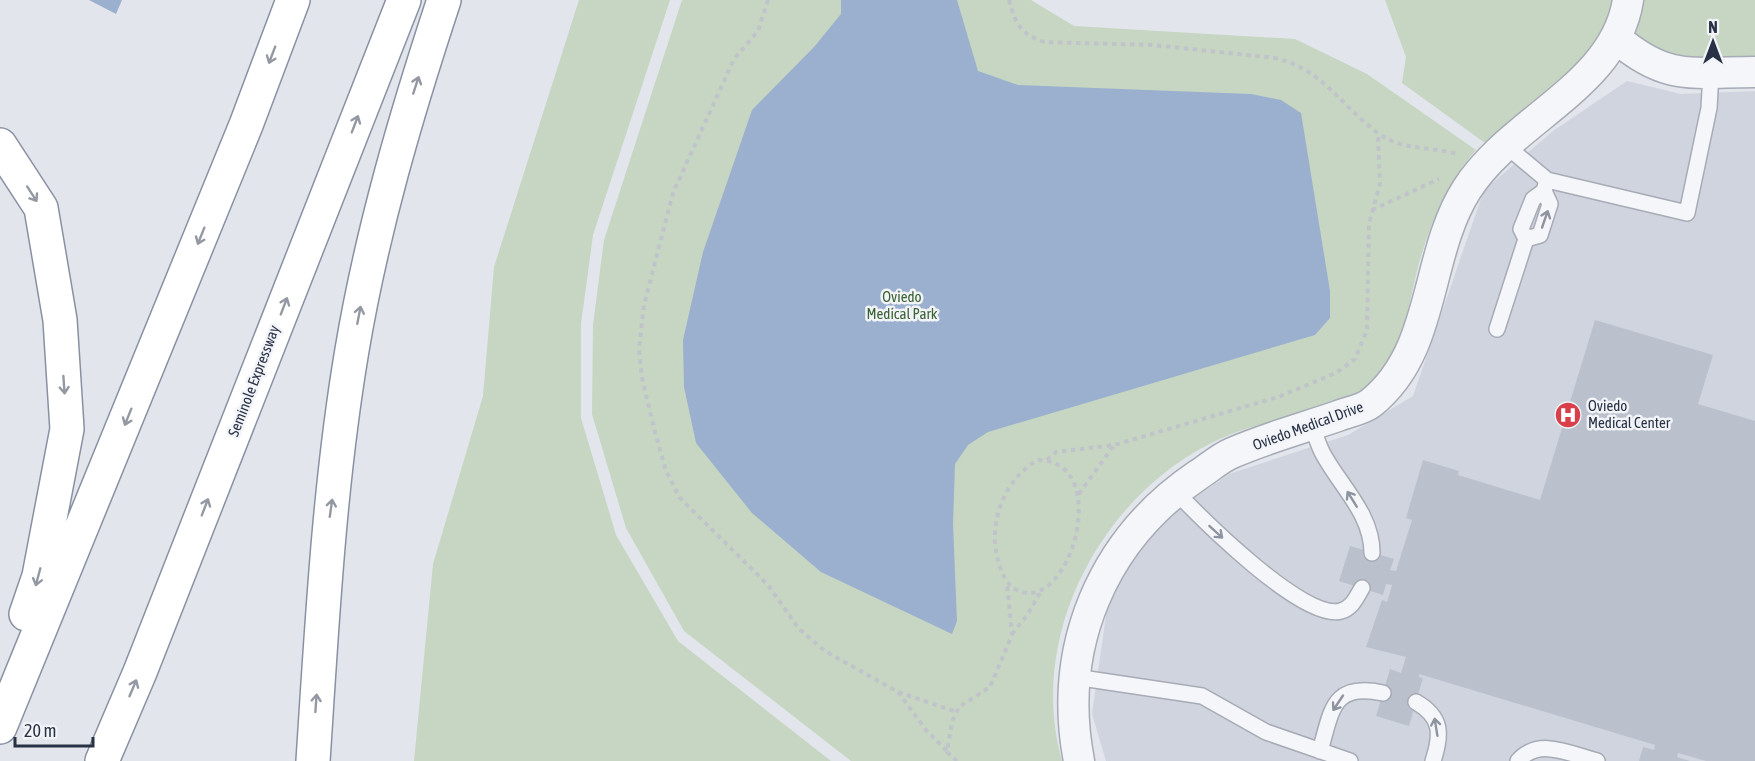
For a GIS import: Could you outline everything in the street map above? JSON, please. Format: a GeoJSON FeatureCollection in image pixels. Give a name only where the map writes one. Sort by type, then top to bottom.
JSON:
{"type":"FeatureCollection","features":[{"type":"Feature","properties":{"kind":"highway"},"geometry":{"type":"LineString","coordinates":[[0,727],[246,125],[293,0]]}},
{"type":"Feature","properties":{"kind":"highway","name":"Seminole Expressway"},"geometry":{"type":"LineString","coordinates":[[102,761],[140,672],[404,0]]}},
{"type":"Feature","properties":{"kind":"highway"},"geometry":{"type":"LineString","coordinates":[[313,761],[327,540],[352,352],[373,244],[411,100],[444,0]]}},
{"type":"Feature","properties":{"kind":"highway"},"geometry":{"type":"LineString","coordinates":[[0,145],[41,208],[60,320],[67,429],[39,576],[0,689]]}},
{"type":"Feature","properties":{"kind":"street","name":"Oviedo Medical Drive"},"geometry":{"type":"LineString","coordinates":[[1079,761],[1072,727],[1077,653],[1098,587],[1131,535],[1175,491],[1231,453],[1368,405],[1394,383],[1412,351],[1450,224],[1476,175],[1504,144],[1572,92],[1599,63],[1616,38],[1626,13],[1628,0]]}},
{"type":"Feature","properties":{"kind":"street"},"geometry":{"type":"LineString","coordinates":[[1616,38],[1634,53],[1663,68],[1690,74],[1755,72]]}},
{"type":"Feature","properties":{"kind":"lane"},"geometry":{"type":"LineString","coordinates":[[1545,185],[1687,213],[1709,108],[1711,73]]}},
{"type":"Feature","properties":{"kind":"lane"},"geometry":{"type":"LineString","coordinates":[[1497,329],[1526,239],[1540,235],[1550,204],[1545,185],[1504,144]]}},
{"type":"Feature","properties":{"kind":"lane"},"geometry":{"type":"LineString","coordinates":[[1312,425],[1322,452],[1364,518],[1372,539],[1372,553]]}},
{"type":"Feature","properties":{"kind":"lane"},"geometry":{"type":"LineString","coordinates":[[1175,491],[1211,529],[1264,574],[1308,603],[1323,610],[1339,612],[1351,606],[1362,588]]}},
{"type":"Feature","properties":{"kind":"lane"},"geometry":{"type":"LineString","coordinates":[[1075,676],[1202,696],[1266,732],[1350,761]]}},
{"type":"Feature","properties":{"kind":"lane"},"geometry":{"type":"LineString","coordinates":[[1320,751],[1333,707],[1345,693],[1362,688],[1383,693]]}},
{"type":"Feature","properties":{"kind":"lane"},"geometry":{"type":"LineString","coordinates":[[1416,702],[1431,710],[1438,722],[1438,747],[1433,761]]}},
{"type":"Feature","properties":{"kind":"lane"},"geometry":{"type":"LineString","coordinates":[[1518,761],[1535,747],[1544,747],[1597,761]]}},
{"type":"Feature","properties":{"kind":"path"},"geometry":{"type":"LineString","coordinates":[[768,0],[758,31],[734,59],[673,193],[644,305],[639,349],[642,378],[666,471],[680,498],[768,585],[799,629],[825,651],[898,692],[957,712]]}},
{"type":"Feature","properties":{"kind":"path"},"geometry":{"type":"LineString","coordinates":[[1009,0],[1018,28],[1029,37],[1044,42],[1153,45],[1293,62],[1336,93],[1378,134],[1405,147],[1443,150],[1457,154]]}},
{"type":"Feature","properties":{"kind":"path"},"geometry":{"type":"LineString","coordinates":[[1047,460],[1056,452],[1114,445],[1278,397],[1336,373],[1355,358],[1367,330],[1369,224],[1380,184],[1378,134]]}},
{"type":"Feature","properties":{"kind":"path"},"geometry":{"type":"LineString","coordinates":[[1079,494],[1114,445]]}},
{"type":"Feature","properties":{"kind":"path"},"geometry":{"type":"LineString","coordinates":[[947,752],[959,707],[990,687],[1012,635],[1028,614],[1042,589],[1063,571],[1071,554],[1076,538],[1079,494],[1073,481],[1062,469],[1047,460],[1038,460],[1021,473],[1003,499],[997,513],[997,558],[1007,582],[1012,635]]}},
{"type":"Feature","properties":{"kind":"path"},"geometry":{"type":"LineString","coordinates":[[1007,582],[1015,589],[1026,592],[1042,589]]}},
{"type":"Feature","properties":{"kind":"path"},"geometry":{"type":"LineString","coordinates":[[898,692],[926,730],[957,761]]}},
{"type":"Feature","properties":{"kind":"shaded area","name":"Oviedo Medical Center"},"geometry":{"type":"Polygon","coordinates":[[[1627,81],[1681,94],[1755,91],[1755,761],[1106,761],[1092,714],[1110,587],[1157,524],[1229,474],[1348,435],[1413,396],[1484,190],[1553,131],[1627,81]]]}},
{"type":"Feature","properties":{"kind":"green space"},"geometry":{"type":"Polygon","coordinates":[[[579,0],[670,0],[593,235],[581,324],[581,418],[616,535],[678,641],[831,761],[414,761],[433,564],[483,396],[494,267],[579,0]]]}},
{"type":"Feature","properties":{"kind":"green space","name":"Oviedo Medical Park"},"geometry":{"type":"Polygon","coordinates":[[[682,0],[1031,0],[1074,26],[1295,39],[1367,74],[1476,150],[1450,186],[1437,211],[1422,253],[1400,339],[1384,370],[1373,383],[1360,392],[1325,406],[1229,435],[1185,458],[1146,489],[1113,526],[1086,568],[1066,614],[1055,662],[1054,712],[1062,761],[851,761],[684,631],[626,528],[592,414],[593,325],[604,240],[682,0]]]}},
{"type":"Feature","properties":{"kind":"green space"},"geometry":{"type":"Polygon","coordinates":[[[1385,0],[1615,0],[1604,31],[1580,63],[1565,78],[1485,143],[1402,83],[1406,57],[1385,0]]]}},
{"type":"Feature","properties":{"kind":"green space"},"geometry":{"type":"Polygon","coordinates":[[[1642,0],[1755,0],[1755,57],[1691,57],[1662,50],[1647,43],[1633,33],[1642,0]]]}},
{"type":"Feature","properties":{"kind":"water"},"geometry":{"type":"Polygon","coordinates":[[[89,0],[122,0],[116,14],[89,0]]]}},
{"type":"Feature","properties":{"kind":"water"},"geometry":{"type":"Polygon","coordinates":[[[841,0],[957,0],[978,71],[1018,85],[1251,94],[1281,100],[1301,113],[1330,291],[1330,318],[1315,335],[988,432],[968,445],[955,464],[953,524],[957,621],[952,634],[821,572],[752,513],[696,443],[684,387],[683,340],[703,252],[752,110],[814,47],[841,14],[841,0]]]}},
{"type":"Feature","properties":{"kind":"building"},"geometry":{"type":"Polygon","coordinates":[[[1595,320],[1713,355],[1698,404],[1755,421],[1755,761],[1706,761],[1678,753],[1677,757],[1690,761],[1639,761],[1643,747],[1654,750],[1655,745],[1419,674],[1419,677],[1423,678],[1409,726],[1376,716],[1390,669],[1401,673],[1406,657],[1366,647],[1382,600],[1387,602],[1392,585],[1386,584],[1383,595],[1339,581],[1350,546],[1394,559],[1390,570],[1396,571],[1412,520],[1406,518],[1423,460],[1459,471],[1458,475],[1540,500],[1595,320]]]}},
{"type":"Feature","properties":{"kind":"place","name":"Oviedo Medical Center"},"geometry":{"type":"Point","coordinates":[1568,415]}}]}
